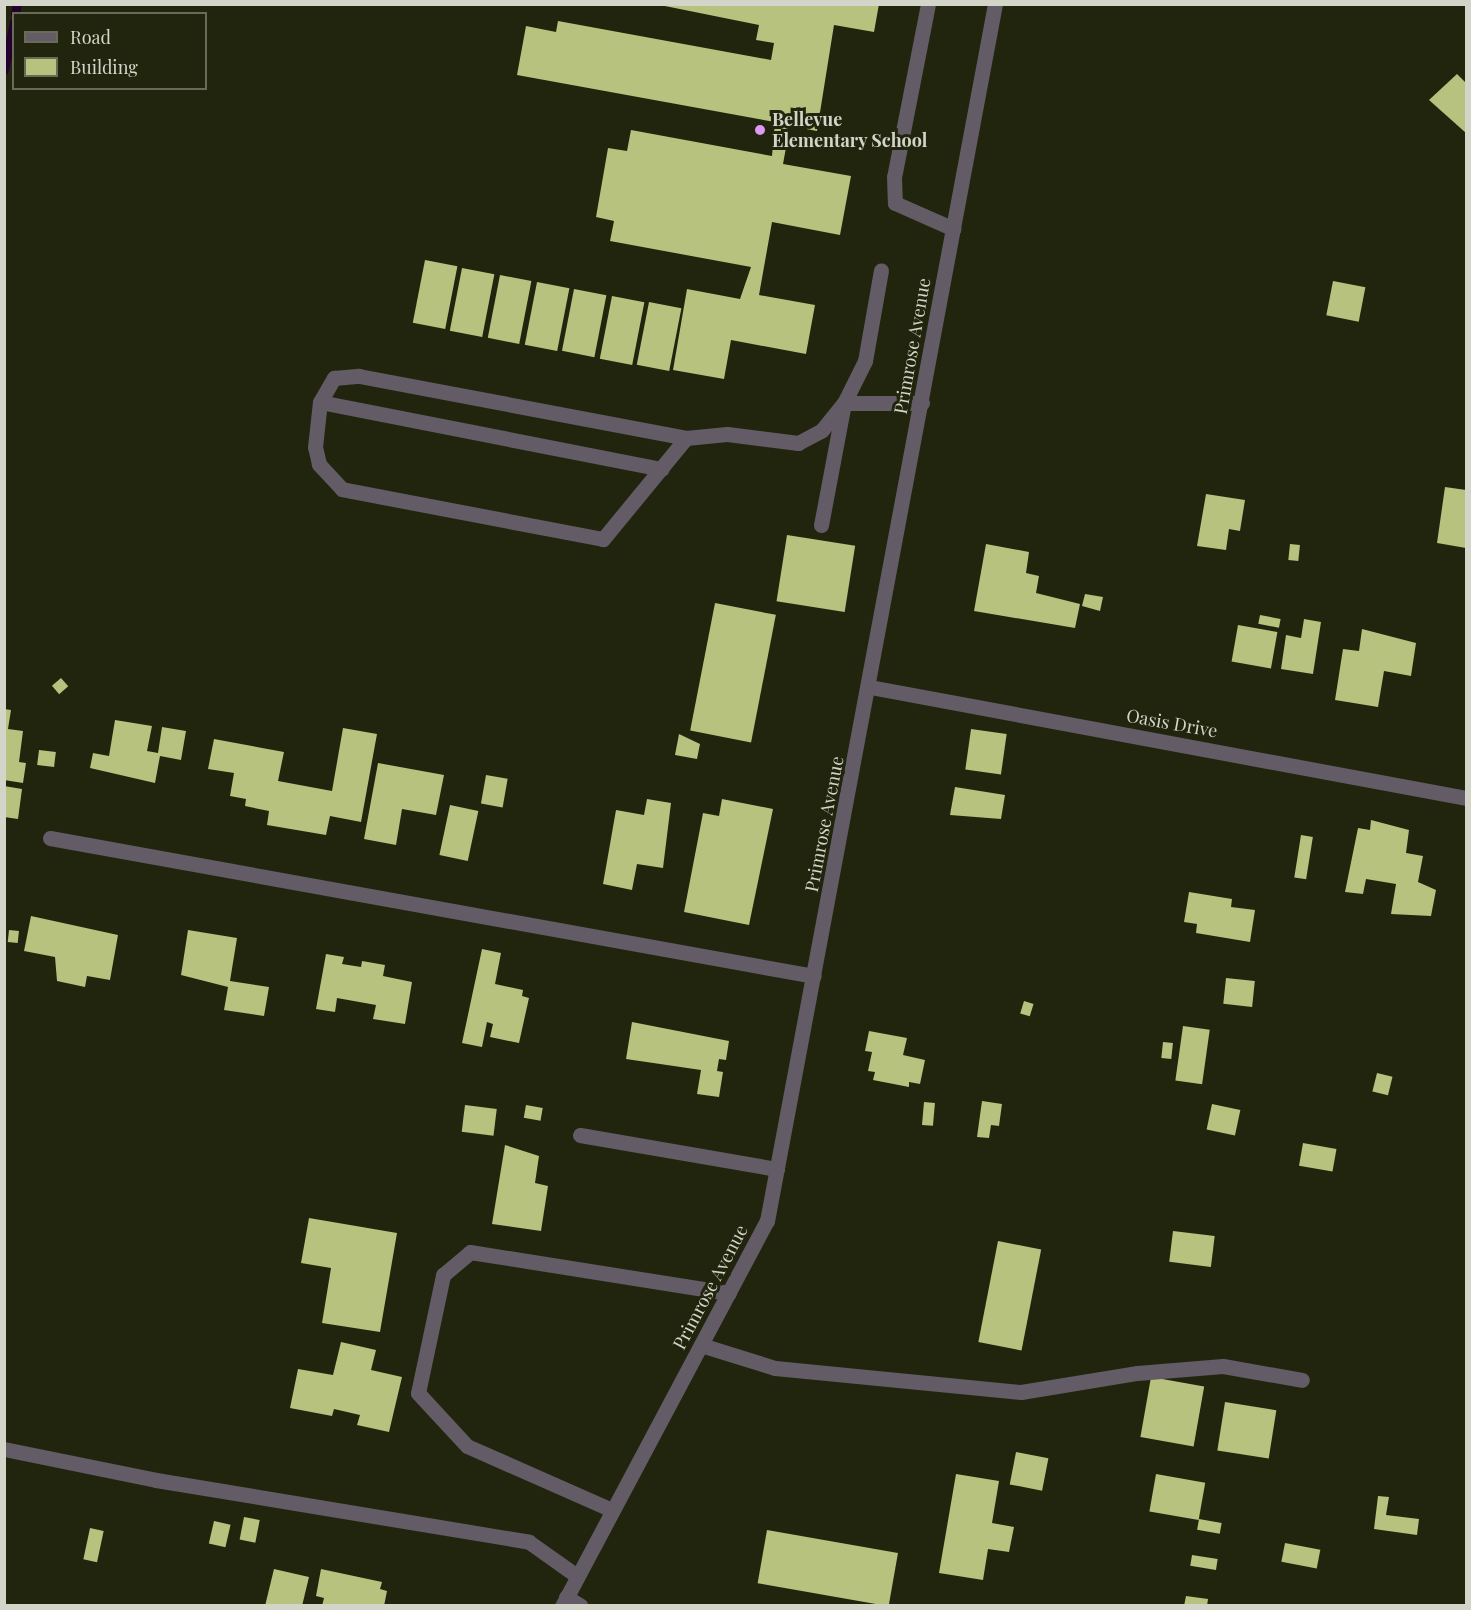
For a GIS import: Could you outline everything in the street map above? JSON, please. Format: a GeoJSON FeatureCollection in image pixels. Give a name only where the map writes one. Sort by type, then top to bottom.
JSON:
{"type":"FeatureCollection","features":[{"type":"Feature","properties":{"kind":"street"},"geometry":{"type":"LineString","coordinates":[[928,4],[894,177],[895,203],[954,229]]}},
{"type":"Feature","properties":{"kind":"street","name":"Primrose Avenue"},"geometry":{"type":"LineString","coordinates":[[564,1601],[767,1221],[870,687],[995,4]]}},
{"type":"Feature","properties":{"kind":"street"},"geometry":{"type":"LineString","coordinates":[[686,438],[603,539],[342,489],[319,465],[315,447],[320,402],[334,378],[359,376],[686,438],[727,434],[798,443],[822,430],[844,403],[865,361],[881,270]]}},
{"type":"Feature","properties":{"kind":"street"},"geometry":{"type":"LineString","coordinates":[[320,402],[662,469]]}},
{"type":"Feature","properties":{"kind":"street"},"geometry":{"type":"LineString","coordinates":[[844,403],[922,403]]}},
{"type":"Feature","properties":{"kind":"street"},"geometry":{"type":"LineString","coordinates":[[821,525],[844,403]]}},
{"type":"Feature","properties":{"kind":"street","name":"Oasis Drive"},"geometry":{"type":"LineString","coordinates":[[870,687],[1467,798]]}},
{"type":"Feature","properties":{"kind":"street"},"geometry":{"type":"LineString","coordinates":[[50,838],[814,976]]}},
{"type":"Feature","properties":{"kind":"street"},"geometry":{"type":"LineString","coordinates":[[580,1135],[777,1169]]}},
{"type":"Feature","properties":{"kind":"street"},"geometry":{"type":"LineString","coordinates":[[612,1510],[467,1446],[418,1393],[442,1275],[470,1252],[729,1293]]}},
{"type":"Feature","properties":{"kind":"street"},"geometry":{"type":"LineString","coordinates":[[701,1345],[775,1368],[1021,1392],[1137,1372],[1222,1366],[1302,1380]]}},
{"type":"Feature","properties":{"kind":"street"},"geometry":{"type":"LineString","coordinates":[[4,1449],[156,1480],[529,1542],[577,1576]]}},
{"type":"Feature","properties":{"kind":"street"},"geometry":{"type":"LineString","coordinates":[[564,1601],[581,1605]]}},
{"type":"Feature","properties":{"kind":"building"},"geometry":{"type":"Polygon","coordinates":[[[655,4],[879,4],[874,32],[834,25],[817,131],[790,126],[783,164],[851,176],[840,235],[772,222],[759,295],[815,305],[806,354],[731,340],[724,379],[673,370],[687,289],[740,299],[751,267],[610,241],[614,221],[596,217],[608,148],[627,151],[631,130],[772,156],[775,122],[517,75],[526,26],[556,32],[558,21],[771,60],[774,43],[756,40],[759,25],[655,4]]]}},
{"type":"Feature","properties":{"kind":"building"},"geometry":{"type":"Polygon","coordinates":[[[1457,74],[1466,83],[1466,133],[1429,100],[1457,74]]]}},
{"type":"Feature","properties":{"kind":"building"},"geometry":{"type":"Polygon","coordinates":[[[425,260],[457,266],[445,329],[413,323],[425,260]]]}},
{"type":"Feature","properties":{"kind":"building"},"geometry":{"type":"Polygon","coordinates":[[[462,268],[494,274],[482,337],[450,331],[462,268]]]}},
{"type":"Feature","properties":{"kind":"building"},"geometry":{"type":"Polygon","coordinates":[[[500,275],[531,281],[519,344],[488,338],[500,275]]]}},
{"type":"Feature","properties":{"kind":"building"},"geometry":{"type":"Polygon","coordinates":[[[1333,281],[1365,287],[1359,322],[1326,315],[1333,281]]]}},
{"type":"Feature","properties":{"kind":"building"},"geometry":{"type":"Polygon","coordinates":[[[537,282],[569,288],[557,351],[525,345],[537,282]]]}},
{"type":"Feature","properties":{"kind":"building"},"geometry":{"type":"Polygon","coordinates":[[[574,289],[606,295],[594,357],[562,351],[574,289]]]}},
{"type":"Feature","properties":{"kind":"building"},"geometry":{"type":"Polygon","coordinates":[[[612,296],[644,302],[632,365],[600,359],[612,296]]]}},
{"type":"Feature","properties":{"kind":"building"},"geometry":{"type":"Polygon","coordinates":[[[649,302],[681,308],[669,371],[637,365],[649,302]]]}},
{"type":"Feature","properties":{"kind":"building"},"geometry":{"type":"Polygon","coordinates":[[[1445,487],[1466,490],[1466,548],[1437,543],[1445,487]]]}},
{"type":"Feature","properties":{"kind":"building"},"geometry":{"type":"Polygon","coordinates":[[[1206,494],[1245,500],[1240,531],[1229,529],[1226,550],[1197,546],[1206,494]]]}},
{"type":"Feature","properties":{"kind":"building"},"geometry":{"type":"Polygon","coordinates":[[[787,535],[855,546],[845,612],[777,601],[787,535]]]}},
{"type":"Feature","properties":{"kind":"building"},"geometry":{"type":"Polygon","coordinates":[[[986,544],[1029,552],[1026,573],[1039,576],[1036,593],[1080,604],[1075,628],[974,611],[986,544]]]}},
{"type":"Feature","properties":{"kind":"building"},"geometry":{"type":"Polygon","coordinates":[[[1290,544],[1300,545],[1298,561],[1288,560],[1290,544]]]}},
{"type":"Feature","properties":{"kind":"building"},"geometry":{"type":"Polygon","coordinates":[[[1085,594],[1103,597],[1100,611],[1082,606],[1085,594]]]}},
{"type":"Feature","properties":{"kind":"building"},"geometry":{"type":"Polygon","coordinates":[[[715,603],[776,615],[751,742],[690,731],[715,603]]]}},
{"type":"Feature","properties":{"kind":"building"},"geometry":{"type":"Polygon","coordinates":[[[1260,615],[1281,619],[1279,628],[1258,624],[1260,615]]]}},
{"type":"Feature","properties":{"kind":"building"},"geometry":{"type":"Polygon","coordinates":[[[1304,619],[1321,622],[1313,674],[1281,669],[1286,635],[1301,638],[1304,619]]]}},
{"type":"Feature","properties":{"kind":"building"},"geometry":{"type":"Polygon","coordinates":[[[1238,625],[1277,632],[1271,668],[1232,661],[1238,625]]]}},
{"type":"Feature","properties":{"kind":"building"},"geometry":{"type":"Polygon","coordinates":[[[1362,629],[1416,643],[1411,676],[1384,671],[1378,707],[1335,700],[1343,649],[1359,651],[1362,629]]]}},
{"type":"Feature","properties":{"kind":"building"},"geometry":{"type":"Polygon","coordinates":[[[61,678],[68,686],[59,694],[52,686],[61,678]]]}},
{"type":"Feature","properties":{"kind":"building"},"geometry":{"type":"Polygon","coordinates":[[[4,709],[11,710],[8,729],[23,731],[19,762],[26,763],[23,783],[4,780],[4,709]]]}},
{"type":"Feature","properties":{"kind":"building"},"geometry":{"type":"Polygon","coordinates":[[[115,720],[152,726],[147,751],[158,753],[162,727],[186,731],[181,760],[160,756],[155,783],[90,768],[93,753],[109,756],[115,720]]]}},
{"type":"Feature","properties":{"kind":"building"},"geometry":{"type":"Polygon","coordinates":[[[343,728],[377,734],[361,822],[330,816],[326,835],[267,825],[269,811],[245,806],[246,799],[230,796],[234,773],[208,769],[214,739],[284,752],[278,781],[332,791],[343,728]]]}},
{"type":"Feature","properties":{"kind":"building"},"geometry":{"type":"Polygon","coordinates":[[[971,729],[1007,734],[1001,775],[965,770],[971,729]]]}},
{"type":"Feature","properties":{"kind":"building"},"geometry":{"type":"Polygon","coordinates":[[[679,734],[700,744],[697,759],[675,755],[679,734]]]}},
{"type":"Feature","properties":{"kind":"building"},"geometry":{"type":"Polygon","coordinates":[[[39,750],[56,752],[54,767],[37,765],[39,750]]]}},
{"type":"Feature","properties":{"kind":"building"},"geometry":{"type":"Polygon","coordinates":[[[378,763],[444,775],[436,815],[402,809],[396,845],[364,839],[378,763]]]}},
{"type":"Feature","properties":{"kind":"building"},"geometry":{"type":"Polygon","coordinates":[[[486,775],[508,779],[503,807],[481,804],[486,775]]]}},
{"type":"Feature","properties":{"kind":"building"},"geometry":{"type":"Polygon","coordinates":[[[4,786],[22,789],[18,819],[4,817],[4,786]]]}},
{"type":"Feature","properties":{"kind":"building"},"geometry":{"type":"Polygon","coordinates":[[[955,787],[1005,795],[1001,819],[950,815],[955,787]]]}},
{"type":"Feature","properties":{"kind":"building"},"geometry":{"type":"Polygon","coordinates":[[[647,799],[671,803],[663,868],[637,864],[632,890],[603,884],[616,810],[644,815],[647,799]]]}},
{"type":"Feature","properties":{"kind":"building"},"geometry":{"type":"Polygon","coordinates":[[[722,799],[773,809],[749,925],[684,912],[703,813],[719,816],[722,799]]]}},
{"type":"Feature","properties":{"kind":"building"},"geometry":{"type":"Polygon","coordinates":[[[450,805],[478,811],[468,861],[439,855],[450,805]]]}},
{"type":"Feature","properties":{"kind":"building"},"geometry":{"type":"Polygon","coordinates":[[[1371,820],[1409,830],[1406,853],[1423,856],[1418,882],[1436,890],[1431,916],[1391,914],[1396,884],[1366,879],[1363,894],[1345,892],[1358,828],[1370,830],[1371,820]]]}},
{"type":"Feature","properties":{"kind":"building"},"geometry":{"type":"Polygon","coordinates":[[[1301,835],[1313,837],[1306,879],[1294,877],[1301,835]]]}},
{"type":"Feature","properties":{"kind":"building"},"geometry":{"type":"Polygon","coordinates":[[[1189,892],[1232,899],[1231,907],[1255,910],[1250,942],[1196,933],[1197,924],[1184,922],[1189,892]]]}},
{"type":"Feature","properties":{"kind":"building"},"geometry":{"type":"Polygon","coordinates":[[[31,916],[118,935],[110,980],[87,976],[85,987],[57,981],[55,957],[24,951],[31,916]]]}},
{"type":"Feature","properties":{"kind":"building"},"geometry":{"type":"Polygon","coordinates":[[[9,930],[19,931],[18,943],[8,942],[9,930]]]}},
{"type":"Feature","properties":{"kind":"building"},"geometry":{"type":"Polygon","coordinates":[[[188,930],[237,938],[230,981],[269,987],[264,1016],[224,1010],[228,987],[181,975],[188,930]]]}},
{"type":"Feature","properties":{"kind":"building"},"geometry":{"type":"Polygon","coordinates":[[[482,949],[501,953],[495,984],[523,990],[522,996],[529,998],[519,1043],[490,1037],[493,1024],[487,1022],[482,1047],[462,1043],[482,949]]]}},
{"type":"Feature","properties":{"kind":"building"},"geometry":{"type":"Polygon","coordinates":[[[326,954],[344,957],[342,964],[361,967],[362,961],[385,965],[383,976],[412,982],[405,1024],[373,1019],[376,1005],[337,998],[335,1012],[316,1009],[326,954]]]}},
{"type":"Feature","properties":{"kind":"building"},"geometry":{"type":"Polygon","coordinates":[[[1226,978],[1255,981],[1252,1007],[1223,1004],[1226,978]]]}},
{"type":"Feature","properties":{"kind":"building"},"geometry":{"type":"Polygon","coordinates":[[[1024,1001],[1034,1004],[1030,1016],[1020,1013],[1024,1001]]]}},
{"type":"Feature","properties":{"kind":"building"},"geometry":{"type":"Polygon","coordinates":[[[632,1022],[729,1041],[726,1060],[719,1059],[717,1071],[723,1072],[719,1097],[697,1094],[701,1070],[626,1059],[632,1022]]]}},
{"type":"Feature","properties":{"kind":"building"},"geometry":{"type":"Polygon","coordinates":[[[1183,1026],[1210,1030],[1202,1084],[1175,1080],[1183,1026]]]}},
{"type":"Feature","properties":{"kind":"building"},"geometry":{"type":"Polygon","coordinates":[[[869,1031],[907,1038],[903,1055],[925,1060],[920,1084],[909,1082],[909,1087],[873,1080],[875,1072],[868,1071],[872,1052],[865,1051],[869,1031]]]}},
{"type":"Feature","properties":{"kind":"building"},"geometry":{"type":"Polygon","coordinates":[[[1163,1042],[1173,1043],[1171,1059],[1161,1058],[1163,1042]]]}},
{"type":"Feature","properties":{"kind":"building"},"geometry":{"type":"Polygon","coordinates":[[[1377,1073],[1393,1077],[1388,1095],[1372,1091],[1377,1073]]]}},
{"type":"Feature","properties":{"kind":"building"},"geometry":{"type":"Polygon","coordinates":[[[982,1101],[1002,1104],[999,1126],[991,1125],[989,1138],[977,1137],[982,1101]]]}},
{"type":"Feature","properties":{"kind":"building"},"geometry":{"type":"Polygon","coordinates":[[[924,1102],[935,1103],[933,1126],[922,1125],[924,1102]]]}},
{"type":"Feature","properties":{"kind":"building"},"geometry":{"type":"Polygon","coordinates":[[[1212,1104],[1240,1110],[1235,1135],[1207,1129],[1212,1104]]]}},
{"type":"Feature","properties":{"kind":"building"},"geometry":{"type":"Polygon","coordinates":[[[465,1105],[497,1109],[493,1136],[462,1132],[465,1105]]]}},
{"type":"Feature","properties":{"kind":"building"},"geometry":{"type":"Polygon","coordinates":[[[526,1105],[543,1108],[540,1121],[524,1118],[526,1105]]]}},
{"type":"Feature","properties":{"kind":"building"},"geometry":{"type":"Polygon","coordinates":[[[1303,1143],[1336,1149],[1332,1172],[1299,1166],[1303,1143]]]}},
{"type":"Feature","properties":{"kind":"building"},"geometry":{"type":"Polygon","coordinates":[[[505,1145],[539,1156],[535,1183],[548,1186],[541,1231],[492,1224],[505,1145]]]}},
{"type":"Feature","properties":{"kind":"building"},"geometry":{"type":"Polygon","coordinates":[[[309,1218],[397,1233],[380,1332],[322,1323],[331,1268],[301,1263],[309,1218]]]}},
{"type":"Feature","properties":{"kind":"building"},"geometry":{"type":"Polygon","coordinates":[[[1173,1231],[1215,1236],[1211,1267],[1169,1262],[1173,1231]]]}},
{"type":"Feature","properties":{"kind":"building"},"geometry":{"type":"Polygon","coordinates":[[[998,1241],[1041,1249],[1022,1351],[978,1342],[998,1241]]]}},
{"type":"Feature","properties":{"kind":"building"},"geometry":{"type":"Polygon","coordinates":[[[341,1342],[376,1350],[371,1370],[402,1377],[389,1432],[357,1425],[360,1415],[334,1409],[332,1416],[290,1408],[298,1369],[333,1375],[341,1342]]]}},
{"type":"Feature","properties":{"kind":"building"},"geometry":{"type":"Polygon","coordinates":[[[1151,1377],[1204,1386],[1194,1446],[1140,1437],[1151,1377]]]}},
{"type":"Feature","properties":{"kind":"building"},"geometry":{"type":"Polygon","coordinates":[[[1225,1402],[1276,1410],[1269,1459],[1217,1450],[1225,1402]]]}},
{"type":"Feature","properties":{"kind":"building"},"geometry":{"type":"Polygon","coordinates":[[[1016,1452],[1048,1458],[1042,1491],[1010,1484],[1016,1452]]]}},
{"type":"Feature","properties":{"kind":"building"},"geometry":{"type":"Polygon","coordinates":[[[956,1474],[999,1481],[992,1523],[1014,1527],[1009,1552],[988,1549],[983,1580],[939,1573],[956,1474]]]}},
{"type":"Feature","properties":{"kind":"building"},"geometry":{"type":"Polygon","coordinates":[[[1156,1474],[1205,1483],[1199,1520],[1149,1511],[1156,1474]]]}},
{"type":"Feature","properties":{"kind":"building"},"geometry":{"type":"Polygon","coordinates":[[[1378,1496],[1389,1497],[1386,1515],[1419,1519],[1417,1535],[1374,1529],[1378,1496]]]}},
{"type":"Feature","properties":{"kind":"building"},"geometry":{"type":"Polygon","coordinates":[[[244,1517],[260,1520],[255,1543],[240,1540],[244,1517]]]}},
{"type":"Feature","properties":{"kind":"building"},"geometry":{"type":"Polygon","coordinates":[[[1199,1519],[1222,1523],[1220,1534],[1197,1530],[1199,1519]]]}},
{"type":"Feature","properties":{"kind":"building"},"geometry":{"type":"Polygon","coordinates":[[[214,1521],[231,1525],[225,1547],[209,1543],[214,1521]]]}},
{"type":"Feature","properties":{"kind":"building"},"geometry":{"type":"Polygon","coordinates":[[[90,1528],[104,1531],[97,1562],[83,1559],[90,1528]]]}},
{"type":"Feature","properties":{"kind":"building"},"geometry":{"type":"Polygon","coordinates":[[[767,1530],[898,1553],[889,1606],[758,1583],[767,1530]]]}},
{"type":"Feature","properties":{"kind":"building"},"geometry":{"type":"Polygon","coordinates":[[[1285,1543],[1320,1550],[1317,1569],[1281,1562],[1285,1543]]]}},
{"type":"Feature","properties":{"kind":"building"},"geometry":{"type":"Polygon","coordinates":[[[1192,1555],[1218,1559],[1216,1570],[1190,1566],[1192,1555]]]}},
{"type":"Feature","properties":{"kind":"building"},"geometry":{"type":"Polygon","coordinates":[[[274,1569],[309,1577],[302,1606],[265,1606],[274,1569]]]}},
{"type":"Feature","properties":{"kind":"building"},"geometry":{"type":"Polygon","coordinates":[[[321,1569],[382,1582],[380,1589],[387,1591],[384,1606],[322,1606],[324,1598],[316,1596],[321,1569]]]}},
{"type":"Feature","properties":{"kind":"building"},"geometry":{"type":"Polygon","coordinates":[[[1186,1596],[1208,1599],[1207,1606],[1184,1606],[1186,1596]]]}},
{"type":"Feature","properties":{"kind":"waterway"},"geometry":{"type":"LineString","coordinates":[[15,12],[17,4]]}},
{"type":"Feature","properties":{"kind":"waterway"},"geometry":{"type":"LineString","coordinates":[[4,70],[12,32]]}},
{"type":"Feature","properties":{"kind":"place","name":"Bellevue Elementary School"},"geometry":{"type":"Point","coordinates":[760,130]}}]}
